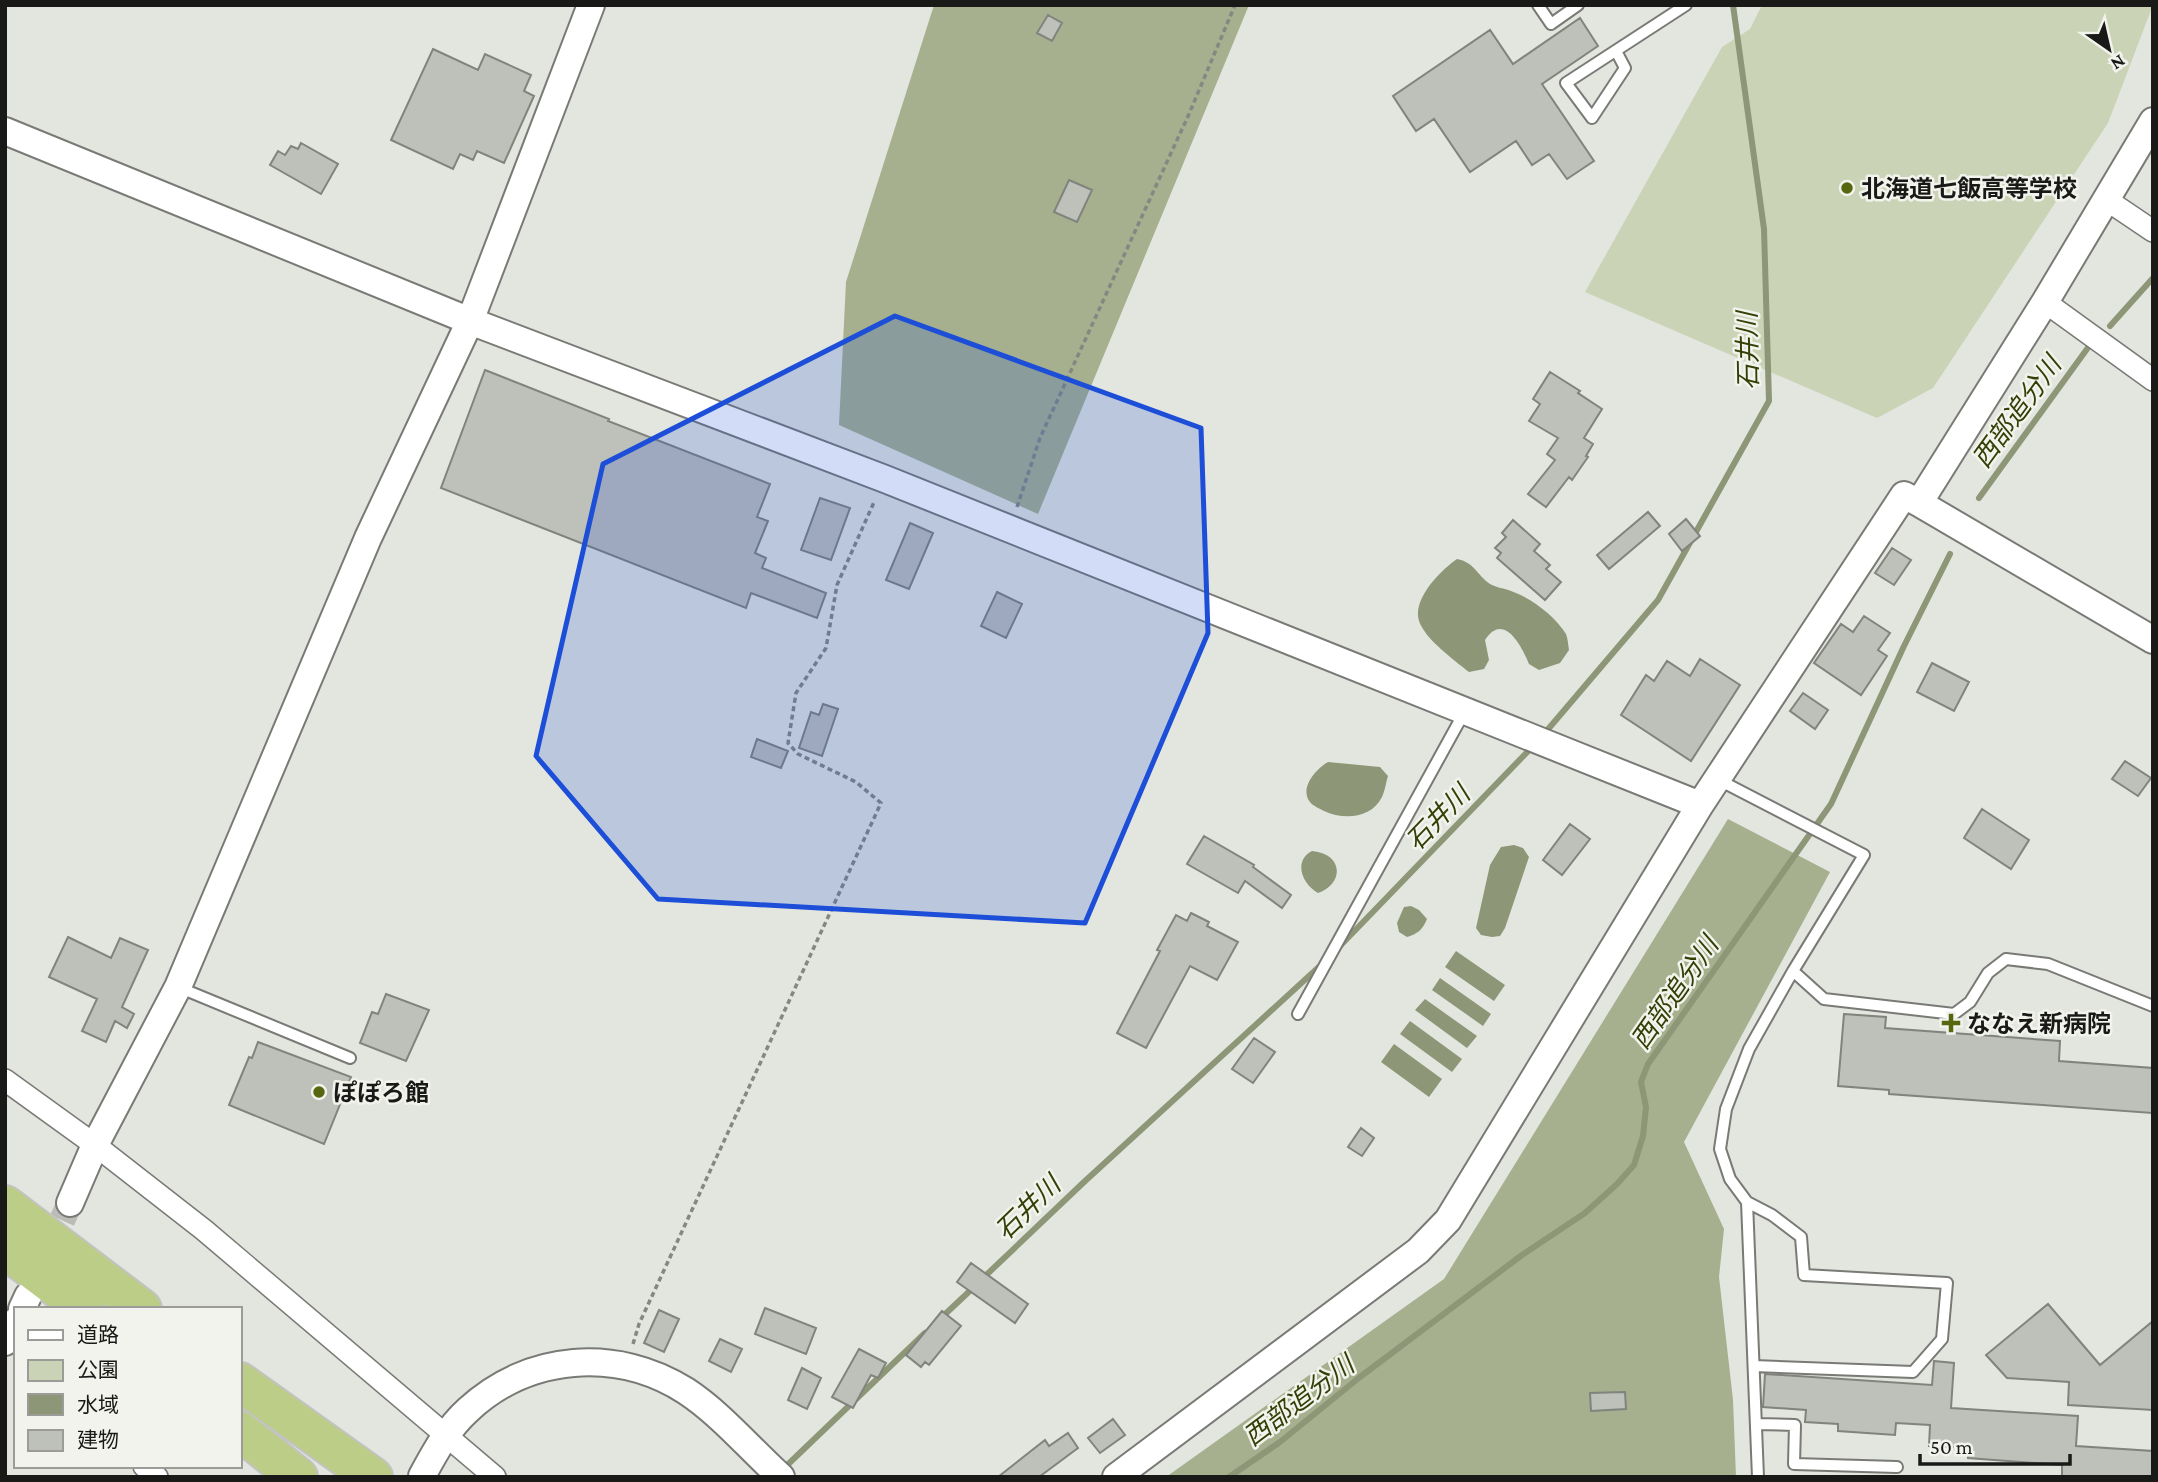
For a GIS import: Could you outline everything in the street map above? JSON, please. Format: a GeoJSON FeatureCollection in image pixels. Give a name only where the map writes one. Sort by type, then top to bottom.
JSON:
{"type":"FeatureCollection","features":[{"type":"Feature","properties":{"kind":"highway"},"geometry":{"type":"LineString","coordinates":[[5,1205],[139,1307]]}},
{"type":"Feature","properties":{"kind":"highway"},"geometry":{"type":"LineString","coordinates":[[5,1249],[82,1307]]}},
{"type":"Feature","properties":{"kind":"highway"},"geometry":{"type":"LineString","coordinates":[[242,1384],[373,1477]]}},
{"type":"Feature","properties":{"kind":"highway"},"geometry":{"type":"LineString","coordinates":[[242,1385],[355,1477]]}},
{"type":"Feature","properties":{"kind":"highway"},"geometry":{"type":"LineString","coordinates":[[242,1432],[298,1477]]}},
{"type":"Feature","properties":{"kind":"street"},"geometry":{"type":"LineString","coordinates":[[70,1203],[95,1145],[178,987],[368,538],[470,321],[591,5]]}},
{"type":"Feature","properties":{"kind":"street"},"geometry":{"type":"LineString","coordinates":[[1919,503],[2045,302],[2153,121]]}},
{"type":"Feature","properties":{"kind":"street"},"geometry":{"type":"LineString","coordinates":[[5,131],[470,321],[885,479],[1700,805]]}},
{"type":"Feature","properties":{"kind":"street"},"geometry":{"type":"LineString","coordinates":[[2107,200],[2153,231]]}},
{"type":"Feature","properties":{"kind":"street"},"geometry":{"type":"LineString","coordinates":[[2045,302],[2153,380]]}},
{"type":"Feature","properties":{"kind":"street"},"geometry":{"type":"LineString","coordinates":[[1116,1477],[1418,1251],[1448,1220],[1700,805],[1904,495],[2153,640]]}},
{"type":"Feature","properties":{"kind":"street"},"geometry":{"type":"LineString","coordinates":[[5,1080],[95,1145],[204,1230],[495,1477]]}},
{"type":"Feature","properties":{"kind":"street"},"geometry":{"type":"LineString","coordinates":[[5,1343],[14,1325]]}},
{"type":"Feature","properties":{"kind":"street"},"geometry":{"type":"LineString","coordinates":[[422,1476],[445,1436],[468,1410],[499,1387],[543,1367],[579,1362],[627,1366],[648,1371],[687,1392],[709,1409],[781,1477]]}},
{"type":"Feature","properties":{"kind":"lane"},"geometry":{"type":"LineString","coordinates":[[1538,5],[1551,24],[1578,5]]}},
{"type":"Feature","properties":{"kind":"lane"},"geometry":{"type":"LineString","coordinates":[[1616,51],[1625,68],[1592,118],[1566,83],[1686,5]]}},
{"type":"Feature","properties":{"kind":"lane"},"geometry":{"type":"LineString","coordinates":[[1298,1014],[1465,711]]}},
{"type":"Feature","properties":{"kind":"lane"},"geometry":{"type":"LineString","coordinates":[[1717,779],[1864,855],[1749,1049],[1726,1109],[1720,1149],[1730,1179],[1747,1202],[1772,1215],[1801,1237],[1804,1275],[1947,1283],[1942,1339],[1913,1371],[1754,1366]]}},
{"type":"Feature","properties":{"kind":"lane"},"geometry":{"type":"LineString","coordinates":[[1793,971],[1824,999],[1954,1014],[1970,1002],[1988,973],[2006,959],[2048,964],[2153,1006]]}},
{"type":"Feature","properties":{"kind":"lane"},"geometry":{"type":"LineString","coordinates":[[178,987],[350,1058]]}},
{"type":"Feature","properties":{"kind":"lane"},"geometry":{"type":"LineString","coordinates":[[1747,1202],[1758,1477]]}},
{"type":"Feature","properties":{"kind":"lane"},"geometry":{"type":"LineString","coordinates":[[1756,1424],[1795,1425],[1794,1464],[1855,1471],[1897,1467]]}},
{"type":"Feature","properties":{"kind":"path"},"geometry":{"type":"LineString","coordinates":[[1009,530],[1040,438],[1189,114],[1235,5]]}},
{"type":"Feature","properties":{"kind":"path"},"geometry":{"type":"LineString","coordinates":[[627,1366],[639,1324],[881,803],[856,782],[798,754],[788,743],[796,693],[826,648],[837,585],[885,479]]}},
{"type":"Feature","properties":{"kind":"highlighted area"},"geometry":{"type":"Polygon","coordinates":[[[895,316],[1201,428],[1208,633],[1085,923],[658,899],[536,756],[603,464],[895,316]]]}},
{"type":"Feature","properties":{"kind":"green space","name":"北海道七飯高等学校"},"geometry":{"type":"Polygon","coordinates":[[[1762,5],[2153,5],[2108,123],[1933,388],[1877,418],[1585,292],[1722,47],[1750,29],[1762,5]]]}},
{"type":"Feature","properties":{"kind":"shaded area"},"geometry":{"type":"Polygon","coordinates":[[[934,5],[1249,5],[1038,514],[839,425],[846,282],[934,5]]]}},
{"type":"Feature","properties":{"kind":"shaded area"},"geometry":{"type":"Polygon","coordinates":[[[1728,819],[1830,872],[1684,1142],[1724,1229],[1719,1277],[1733,1400],[1736,1477],[1166,1477],[1444,1279],[1728,819]]]}},
{"type":"Feature","properties":{"kind":"water"},"geometry":{"type":"Polygon","coordinates":[[[1457,559],[1471,566],[1490,584],[1519,594],[1556,621],[1566,634],[1569,650],[1560,663],[1539,670],[1529,664],[1512,635],[1499,629],[1485,640],[1489,660],[1484,669],[1469,672],[1434,642],[1419,621],[1420,604],[1429,586],[1457,559]]]}},
{"type":"Feature","properties":{"kind":"water"},"geometry":{"type":"Polygon","coordinates":[[[1328,762],[1380,767],[1388,776],[1383,795],[1377,804],[1371,810],[1356,816],[1340,816],[1311,803],[1306,791],[1310,779],[1328,762]]]}},
{"type":"Feature","properties":{"kind":"water"},"geometry":{"type":"Polygon","coordinates":[[[1514,845],[1523,848],[1529,857],[1505,928],[1500,936],[1481,935],[1476,928],[1490,865],[1501,847],[1514,845]]]}},
{"type":"Feature","properties":{"kind":"water"},"geometry":{"type":"Polygon","coordinates":[[[1312,851],[1323,853],[1330,858],[1337,870],[1333,883],[1318,893],[1304,878],[1301,866],[1306,855],[1312,851]]]}},
{"type":"Feature","properties":{"kind":"water"},"geometry":{"type":"Polygon","coordinates":[[[1411,906],[1427,919],[1420,931],[1407,937],[1399,932],[1397,923],[1404,907],[1411,906]]]}},
{"type":"Feature","properties":{"kind":"water"},"geometry":{"type":"Polygon","coordinates":[[[1456,951],[1505,985],[1494,1001],[1445,967],[1456,951]]]}},
{"type":"Feature","properties":{"kind":"water"},"geometry":{"type":"Polygon","coordinates":[[[1440,978],[1491,1014],[1483,1026],[1432,990],[1440,978]]]}},
{"type":"Feature","properties":{"kind":"water"},"geometry":{"type":"Polygon","coordinates":[[[1425,999],[1477,1036],[1467,1048],[1415,1010],[1425,999]]]}},
{"type":"Feature","properties":{"kind":"water"},"geometry":{"type":"Polygon","coordinates":[[[1410,1021],[1462,1059],[1452,1072],[1400,1034],[1410,1021]]]}},
{"type":"Feature","properties":{"kind":"water"},"geometry":{"type":"Polygon","coordinates":[[[1394,1044],[1442,1079],[1429,1097],[1381,1062],[1394,1044]]]}},
{"type":"Feature","properties":{"kind":"building"},"geometry":{"type":"Polygon","coordinates":[[[1048,15],[1062,23],[1052,41],[1037,33],[1048,15]]]}},
{"type":"Feature","properties":{"kind":"building"},"geometry":{"type":"Polygon","coordinates":[[[1580,18],[1598,46],[1542,84],[1594,161],[1567,179],[1549,154],[1532,165],[1516,141],[1470,172],[1434,119],[1416,131],[1393,96],[1490,30],[1513,64],[1580,18]]]}},
{"type":"Feature","properties":{"kind":"building"},"geometry":{"type":"Polygon","coordinates":[[[433,49],[478,70],[485,54],[531,75],[524,91],[534,96],[504,163],[477,151],[473,160],[460,154],[453,169],[391,140],[433,49]]]}},
{"type":"Feature","properties":{"kind":"building"},"geometry":{"type":"Polygon","coordinates":[[[301,143],[338,164],[321,194],[270,165],[278,151],[285,155],[291,146],[298,149],[301,143]]]}},
{"type":"Feature","properties":{"kind":"building"},"geometry":{"type":"Polygon","coordinates":[[[1069,180],[1092,190],[1077,222],[1054,212],[1069,180]]]}},
{"type":"Feature","properties":{"kind":"building"},"geometry":{"type":"Polygon","coordinates":[[[485,370],[770,484],[757,517],[768,521],[755,553],[766,558],[762,568],[826,593],[817,618],[751,593],[746,608],[441,488],[485,370]]]}},
{"type":"Feature","properties":{"kind":"building"},"geometry":{"type":"Polygon","coordinates":[[[1550,372],[1602,409],[1584,438],[1593,444],[1586,456],[1588,457],[1572,480],[1569,477],[1546,507],[1528,494],[1555,460],[1547,454],[1558,438],[1529,421],[1540,404],[1533,399],[1550,372]]]}},
{"type":"Feature","properties":{"kind":"building"},"geometry":{"type":"Polygon","coordinates":[[[820,498],[850,508],[831,560],[801,550],[820,498]]]}},
{"type":"Feature","properties":{"kind":"building"},"geometry":{"type":"Polygon","coordinates":[[[1648,512],[1660,526],[1609,569],[1597,555],[1648,512]]]}},
{"type":"Feature","properties":{"kind":"building"},"geometry":{"type":"Polygon","coordinates":[[[1686,519],[1700,536],[1682,551],[1669,534],[1686,519]]]}},
{"type":"Feature","properties":{"kind":"building"},"geometry":{"type":"Polygon","coordinates":[[[1513,520],[1540,544],[1534,551],[1550,565],[1546,569],[1561,582],[1545,600],[1497,558],[1501,553],[1495,548],[1506,537],[1502,533],[1513,520]]]}},
{"type":"Feature","properties":{"kind":"building"},"geometry":{"type":"Polygon","coordinates":[[[910,523],[933,533],[909,589],[886,580],[910,523]]]}},
{"type":"Feature","properties":{"kind":"building"},"geometry":{"type":"Polygon","coordinates":[[[1892,548],[1911,560],[1894,585],[1875,573],[1892,548]]]}},
{"type":"Feature","properties":{"kind":"building"},"geometry":{"type":"Polygon","coordinates":[[[997,592],[1022,604],[1006,638],[981,626],[997,592]]]}},
{"type":"Feature","properties":{"kind":"building"},"geometry":{"type":"Polygon","coordinates":[[[1864,616],[1890,633],[1878,650],[1887,656],[1861,695],[1814,663],[1841,624],[1853,632],[1864,616]]]}},
{"type":"Feature","properties":{"kind":"building"},"geometry":{"type":"Polygon","coordinates":[[[1700,659],[1740,685],[1691,761],[1621,715],[1646,675],[1654,681],[1667,661],[1690,676],[1700,659]]]}},
{"type":"Feature","properties":{"kind":"building"},"geometry":{"type":"Polygon","coordinates":[[[1932,663],[1969,682],[1954,711],[1917,692],[1932,663]]]}},
{"type":"Feature","properties":{"kind":"building"},"geometry":{"type":"Polygon","coordinates":[[[1803,693],[1828,710],[1815,729],[1790,711],[1803,693]]]}},
{"type":"Feature","properties":{"kind":"building"},"geometry":{"type":"Polygon","coordinates":[[[823,704],[838,709],[822,756],[799,748],[811,712],[819,715],[823,704]]]}},
{"type":"Feature","properties":{"kind":"building"},"geometry":{"type":"Polygon","coordinates":[[[757,739],[788,751],[781,768],[751,757],[757,739]]]}},
{"type":"Feature","properties":{"kind":"building"},"geometry":{"type":"Polygon","coordinates":[[[2125,761],[2151,778],[2138,796],[2112,779],[2125,761]]]}},
{"type":"Feature","properties":{"kind":"building"},"geometry":{"type":"Polygon","coordinates":[[[1982,809],[2029,840],[2011,869],[1964,838],[1982,809]]]}},
{"type":"Feature","properties":{"kind":"building"},"geometry":{"type":"Polygon","coordinates":[[[1570,824],[1590,839],[1562,875],[1543,860],[1570,824]]]}},
{"type":"Feature","properties":{"kind":"building"},"geometry":{"type":"Polygon","coordinates":[[[1204,836],[1254,865],[1253,867],[1291,895],[1282,908],[1245,881],[1238,893],[1187,864],[1204,836]]]}},
{"type":"Feature","properties":{"kind":"building"},"geometry":{"type":"Polygon","coordinates":[[[1191,913],[1209,922],[1207,926],[1238,942],[1217,980],[1190,966],[1146,1048],[1117,1033],[1176,915],[1187,921],[1191,913]]]}},
{"type":"Feature","properties":{"kind":"building"},"geometry":{"type":"Polygon","coordinates":[[[68,937],[111,958],[120,938],[148,950],[122,1007],[134,1014],[127,1028],[115,1021],[106,1042],[82,1031],[97,999],[49,977],[68,937]]]}},
{"type":"Feature","properties":{"kind":"building"},"geometry":{"type":"Polygon","coordinates":[[[386,994],[429,1010],[406,1061],[360,1043],[372,1012],[378,1014],[386,994]]]}},
{"type":"Feature","properties":{"kind":"building"},"geometry":{"type":"Polygon","coordinates":[[[1844,1014],[1886,1017],[1885,1028],[2060,1041],[2059,1061],[2153,1068],[2152,1113],[1889,1094],[1889,1090],[1838,1086],[1844,1014]]]}},
{"type":"Feature","properties":{"kind":"building"},"geometry":{"type":"Polygon","coordinates":[[[1254,1038],[1275,1052],[1253,1083],[1232,1069],[1254,1038]]]}},
{"type":"Feature","properties":{"kind":"building","name":"ぽぽろ館"},"geometry":{"type":"Polygon","coordinates":[[[258,1042],[351,1077],[324,1144],[229,1105],[258,1042]]]}},
{"type":"Feature","properties":{"kind":"building"},"geometry":{"type":"Polygon","coordinates":[[[1361,1128],[1374,1138],[1362,1156],[1348,1147],[1361,1128]]]}},
{"type":"Feature","properties":{"kind":"building"},"geometry":{"type":"Polygon","coordinates":[[[971,1263],[1028,1304],[1015,1323],[957,1282],[971,1263]]]}},
{"type":"Feature","properties":{"kind":"building"},"geometry":{"type":"Polygon","coordinates":[[[2048,1304],[2100,1365],[2153,1321],[2153,1410],[2068,1405],[2069,1382],[2007,1378],[1986,1355],[2048,1304]]]}},
{"type":"Feature","properties":{"kind":"building"},"geometry":{"type":"Polygon","coordinates":[[[765,1308],[816,1328],[806,1354],[755,1334],[765,1308]]]}},
{"type":"Feature","properties":{"kind":"building"},"geometry":{"type":"Polygon","coordinates":[[[659,1310],[679,1319],[664,1352],[644,1343],[659,1310]]]}},
{"type":"Feature","properties":{"kind":"building"},"geometry":{"type":"Polygon","coordinates":[[[942,1311],[961,1326],[929,1365],[925,1362],[921,1367],[906,1355],[942,1311]]]}},
{"type":"Feature","properties":{"kind":"building"},"geometry":{"type":"Polygon","coordinates":[[[720,1339],[742,1349],[731,1372],[709,1361],[720,1339]]]}},
{"type":"Feature","properties":{"kind":"building"},"geometry":{"type":"Polygon","coordinates":[[[859,1349],[886,1363],[878,1378],[871,1375],[853,1408],[832,1397],[859,1349]]]}},
{"type":"Feature","properties":{"kind":"building"},"geometry":{"type":"Polygon","coordinates":[[[1934,1361],[1954,1363],[1951,1408],[2078,1416],[2076,1446],[2153,1451],[2153,1477],[2062,1477],[2062,1465],[1968,1458],[1969,1448],[1929,1446],[1930,1425],[1896,1423],[1895,1435],[1838,1431],[1838,1424],[1805,1422],[1806,1410],[1763,1407],[1765,1374],[1932,1385],[1934,1361]]]}},
{"type":"Feature","properties":{"kind":"building"},"geometry":{"type":"Polygon","coordinates":[[[802,1368],[821,1378],[807,1409],[788,1400],[802,1368]]]}},
{"type":"Feature","properties":{"kind":"building"},"geometry":{"type":"Polygon","coordinates":[[[1625,1392],[1626,1409],[1591,1411],[1590,1393],[1625,1392]]]}},
{"type":"Feature","properties":{"kind":"building"},"geometry":{"type":"Polygon","coordinates":[[[1113,1419],[1125,1435],[1100,1453],[1088,1438],[1113,1419]]]}},
{"type":"Feature","properties":{"kind":"building"},"geometry":{"type":"Polygon","coordinates":[[[1068,1433],[1078,1448],[1039,1477],[998,1477],[1045,1440],[1049,1446],[1068,1433]]]}},
{"type":"Feature","properties":{"kind":"waterway","name":"石井川"},"geometry":{"type":"LineString","coordinates":[[1544,734],[1658,600],[1769,401],[1764,229],[1733,5]]}},
{"type":"Feature","properties":{"kind":"waterway","name":"西部追分川"},"geometry":{"type":"LineString","coordinates":[[2110,326],[2153,278]]}},
{"type":"Feature","properties":{"kind":"waterway","name":"西部追分川"},"geometry":{"type":"LineString","coordinates":[[1979,498],[2087,349]]}},
{"type":"Feature","properties":{"kind":"waterway","name":"西部追分川"},"geometry":{"type":"LineString","coordinates":[[1229,1477],[1280,1442],[1360,1377],[1522,1255],[1585,1213],[1634,1165],[1643,1136],[1646,1107],[1641,1082],[1648,1064],[1831,804],[1950,554]]}},
{"type":"Feature","properties":{"kind":"waterway","name":"石井川"},"geometry":{"type":"LineString","coordinates":[[1340,946],[1534,745]]}},
{"type":"Feature","properties":{"kind":"waterway","name":"石井川"},"geometry":{"type":"LineString","coordinates":[[981,1280],[1320,966]]}},
{"type":"Feature","properties":{"kind":"waterway","name":"石井川"},"geometry":{"type":"LineString","coordinates":[[941,1318],[974,1287]]}},
{"type":"Feature","properties":{"kind":"waterway","name":"石井川"},"geometry":{"type":"LineString","coordinates":[[781,1471],[925,1333]]}},
{"type":"Feature","properties":{"kind":"tunnel"},"geometry":{"type":"LineString","coordinates":[[46,1256],[70,1203]]}},
{"type":"Feature","properties":{"kind":"place","name":"北海道七飯高等学校"},"geometry":{"type":"Point","coordinates":[1847,188]}},
{"type":"Feature","properties":{"kind":"place","name":"ななえ新病院"},"geometry":{"type":"Point","coordinates":[1951,1023]}},
{"type":"Feature","properties":{"kind":"place","name":"ぽぽろ館"},"geometry":{"type":"Point","coordinates":[319,1092]}}]}
